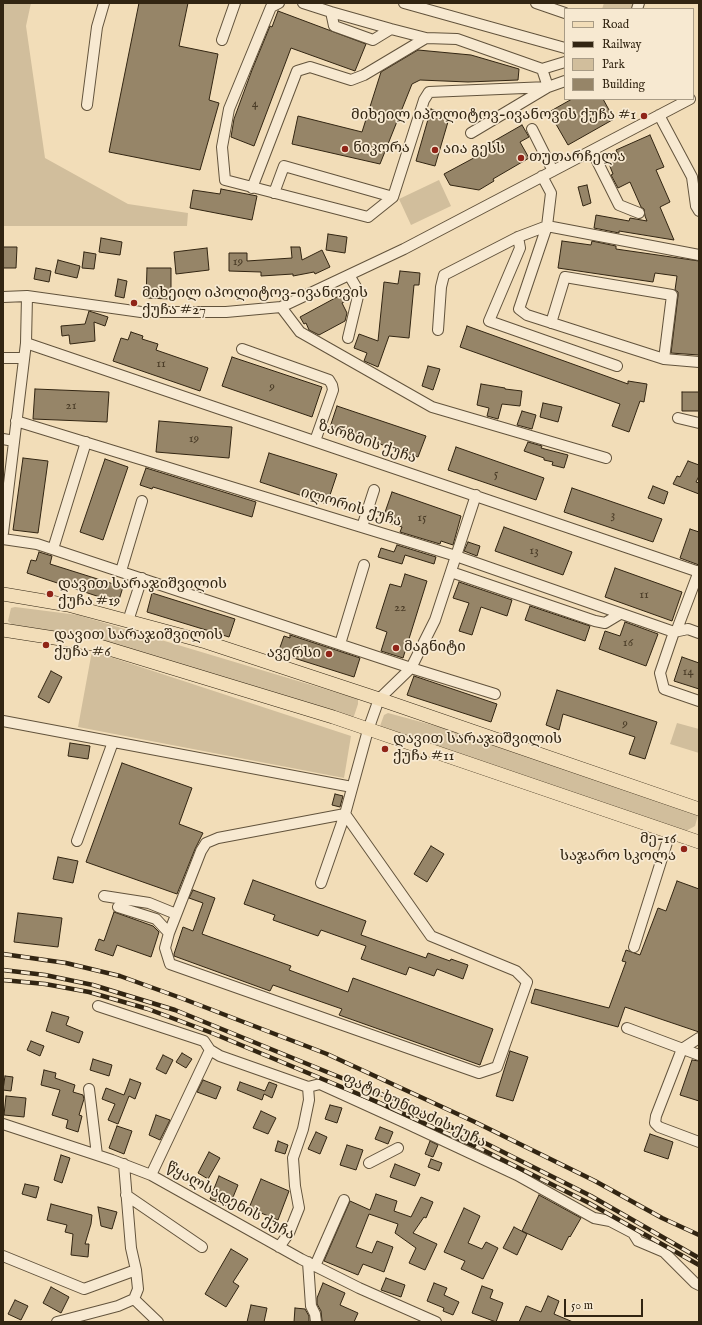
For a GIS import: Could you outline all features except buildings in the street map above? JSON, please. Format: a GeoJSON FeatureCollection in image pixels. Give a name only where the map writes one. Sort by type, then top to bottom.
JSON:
{"type":"FeatureCollection","features":[{"type":"Feature","properties":{"kind":"main road"},"geometry":{"type":"LineString","coordinates":[[3,594],[68,605],[206,642],[379,699],[699,809]]}},
{"type":"Feature","properties":{"kind":"main road"},"geometry":{"type":"LineString","coordinates":[[3,630],[93,644],[333,717],[670,833],[696,838]]}},
{"type":"Feature","properties":{"kind":"street"},"geometry":{"type":"LineString","coordinates":[[87,105],[97,28],[104,3]]}},
{"type":"Feature","properties":{"kind":"street"},"geometry":{"type":"LineString","coordinates":[[222,40],[235,3]]}},
{"type":"Feature","properties":{"kind":"street"},"geometry":{"type":"LineString","coordinates":[[279,3],[271,7],[229,109],[222,147],[225,180],[368,217],[393,197],[424,100],[429,92],[548,87]]}},
{"type":"Feature","properties":{"kind":"street"},"geometry":{"type":"LineString","coordinates":[[303,3],[391,30],[426,38],[456,39],[542,69],[564,62]]}},
{"type":"Feature","properties":{"kind":"street"},"geometry":{"type":"LineString","coordinates":[[404,3],[564,48]]}},
{"type":"Feature","properties":{"kind":"street"},"geometry":{"type":"LineString","coordinates":[[536,3],[564,13]]}},
{"type":"Feature","properties":{"kind":"street"},"geometry":{"type":"LineString","coordinates":[[331,12],[334,26],[374,40],[391,30]]}},
{"type":"Feature","properties":{"kind":"street"},"geometry":{"type":"LineString","coordinates":[[252,188],[297,71],[310,67],[352,80],[364,75],[426,38]]}},
{"type":"Feature","properties":{"kind":"street"},"geometry":{"type":"LineString","coordinates":[[542,69],[548,87]]}},
{"type":"Feature","properties":{"kind":"street"},"geometry":{"type":"LineString","coordinates":[[471,133],[548,87],[564,81]]}},
{"type":"Feature","properties":{"kind":"street"},"geometry":{"type":"LineString","coordinates":[[668,100],[673,108]]}},
{"type":"Feature","properties":{"kind":"street"},"geometry":{"type":"LineString","coordinates":[[3,297],[27,296],[141,312],[226,312],[281,307],[404,250],[688,100]]}},
{"type":"Feature","properties":{"kind":"street"},"geometry":{"type":"LineString","coordinates":[[659,115],[692,177],[696,206],[699,211]]}},
{"type":"Feature","properties":{"kind":"street"},"geometry":{"type":"LineString","coordinates":[[532,129],[553,171]]}},
{"type":"Feature","properties":{"kind":"street"},"geometry":{"type":"LineString","coordinates":[[592,152],[619,205],[639,213]]}},
{"type":"Feature","properties":{"kind":"street"},"geometry":{"type":"LineString","coordinates":[[274,193],[284,166],[393,197]]}},
{"type":"Feature","properties":{"kind":"street"},"geometry":{"type":"LineString","coordinates":[[542,176],[551,193],[547,226],[520,310],[527,315],[664,359],[699,362]]}},
{"type":"Feature","properties":{"kind":"street"},"geometry":{"type":"LineString","coordinates":[[438,330],[441,287],[444,275],[518,237],[547,226],[699,255]]}},
{"type":"Feature","properties":{"kind":"street"},"geometry":{"type":"LineString","coordinates":[[518,237],[520,248],[489,321],[617,366]]}},
{"type":"Feature","properties":{"kind":"street"},"geometry":{"type":"LineString","coordinates":[[348,338],[359,292],[349,275]]}},
{"type":"Feature","properties":{"kind":"street"},"geometry":{"type":"LineString","coordinates":[[551,323],[566,277],[672,296],[664,359]]}},
{"type":"Feature","properties":{"kind":"street"},"geometry":{"type":"LineString","coordinates":[[3,533],[26,343],[27,296]]}},
{"type":"Feature","properties":{"kind":"street"},"geometry":{"type":"LineString","coordinates":[[281,307],[300,332],[432,407],[606,458]]}},
{"type":"Feature","properties":{"kind":"street","name":"ზარზმის ქუჩა"},"geometry":{"type":"LineString","coordinates":[[26,343],[699,572]]}},
{"type":"Feature","properties":{"kind":"street"},"geometry":{"type":"LineString","coordinates":[[242,349],[329,380],[333,390],[315,441]]}},
{"type":"Feature","properties":{"kind":"street"},"geometry":{"type":"LineString","coordinates":[[3,358],[24,358]]}},
{"type":"Feature","properties":{"kind":"street"},"geometry":{"type":"LineString","coordinates":[[678,418],[699,423]]}},
{"type":"Feature","properties":{"kind":"street","name":"ილორის ქუჩა"},"geometry":{"type":"LineString","coordinates":[[16,421],[456,556],[675,632],[688,629],[699,633]]}},
{"type":"Feature","properties":{"kind":"street"},"geometry":{"type":"LineString","coordinates":[[3,439],[14,441]]}},
{"type":"Feature","properties":{"kind":"street"},"geometry":{"type":"LineString","coordinates":[[53,549],[86,442]]}},
{"type":"Feature","properties":{"kind":"street"},"geometry":{"type":"LineString","coordinates":[[362,527],[374,490]]}},
{"type":"Feature","properties":{"kind":"street"},"geometry":{"type":"LineString","coordinates":[[322,884],[345,814],[368,730],[379,699],[411,668],[435,620],[476,495]]}},
{"type":"Feature","properties":{"kind":"street"},"geometry":{"type":"LineString","coordinates":[[120,571],[142,501]]}},
{"type":"Feature","properties":{"kind":"street"},"geometry":{"type":"LineString","coordinates":[[3,539],[37,544],[53,549],[411,668],[495,694]]}},
{"type":"Feature","properties":{"kind":"street"},"geometry":{"type":"LineString","coordinates":[[340,644],[364,565]]}},
{"type":"Feature","properties":{"kind":"street"},"geometry":{"type":"LineString","coordinates":[[451,572],[595,621],[605,623],[620,614]]}},
{"type":"Feature","properties":{"kind":"street"},"geometry":{"type":"LineString","coordinates":[[699,572],[660,673],[664,689],[699,701]]}},
{"type":"Feature","properties":{"kind":"street"},"geometry":{"type":"LineString","coordinates":[[128,621],[142,578]]}},
{"type":"Feature","properties":{"kind":"street"},"geometry":{"type":"LineString","coordinates":[[3,721],[352,787]]}},
{"type":"Feature","properties":{"kind":"street"},"geometry":{"type":"LineString","coordinates":[[77,841],[113,742]]}},
{"type":"Feature","properties":{"kind":"street"},"geometry":{"type":"LineString","coordinates":[[345,814],[431,936],[516,971],[527,982],[497,1067],[479,1073],[170,964],[165,948],[169,933],[201,852],[206,844],[218,838],[345,814]]}},
{"type":"Feature","properties":{"kind":"street"},"geometry":{"type":"LineString","coordinates":[[634,947],[670,833]]}},
{"type":"Feature","properties":{"kind":"street"},"geometry":{"type":"LineString","coordinates":[[104,896],[149,902],[176,914]]}},
{"type":"Feature","properties":{"kind":"street"},"geometry":{"type":"LineString","coordinates":[[118,907],[156,919],[169,933]]}},
{"type":"Feature","properties":{"kind":"street","name":"ფატი ხუნდაძის ქუჩა"},"geometry":{"type":"LineString","coordinates":[[98,1006],[204,1040],[210,1050],[220,1056],[308,1087],[320,1084],[517,1175],[594,1218],[610,1221],[633,1233],[638,1241],[664,1252],[695,1283],[699,1285]]}},
{"type":"Feature","properties":{"kind":"street"},"geometry":{"type":"LineString","coordinates":[[627,1028],[699,1055]]}},
{"type":"Feature","properties":{"kind":"street"},"geometry":{"type":"LineString","coordinates":[[699,1038],[682,1049],[656,1116],[655,1123],[659,1127],[699,1142]]}},
{"type":"Feature","properties":{"kind":"street"},"geometry":{"type":"LineString","coordinates":[[151,1175],[210,1050]]}},
{"type":"Feature","properties":{"kind":"street"},"geometry":{"type":"LineString","coordinates":[[279,1247],[289,1233],[299,1208],[295,1186],[293,1158],[303,1129],[309,1100],[308,1087]]}},
{"type":"Feature","properties":{"kind":"street"},"geometry":{"type":"LineString","coordinates":[[90,1089],[97,1155]]}},
{"type":"Feature","properties":{"kind":"street","name":"წყალსადენის ქუჩა"},"geometry":{"type":"LineString","coordinates":[[3,1124],[124,1164],[151,1175],[279,1247],[359,1288],[434,1322]]}},
{"type":"Feature","properties":{"kind":"street"},"geometry":{"type":"LineString","coordinates":[[369,1163],[398,1148]]}},
{"type":"Feature","properties":{"kind":"street"},"geometry":{"type":"LineString","coordinates":[[57,1322],[118,1306],[134,1299],[138,1289],[136,1270],[131,1248],[124,1164]]}},
{"type":"Feature","properties":{"kind":"street"},"geometry":{"type":"LineString","coordinates":[[126,1195],[202,1248]]}},
{"type":"Feature","properties":{"kind":"street"},"geometry":{"type":"LineString","coordinates":[[316,1322],[315,1314],[311,1306],[312,1264],[344,1200]]}},
{"type":"Feature","properties":{"kind":"street"},"geometry":{"type":"LineString","coordinates":[[3,1256],[84,1289],[136,1270]]}},
{"type":"Feature","properties":{"kind":"street"},"geometry":{"type":"LineString","coordinates":[[134,1299],[158,1322]]}},
{"type":"Feature","properties":{"kind":"green space"},"geometry":{"type":"Polygon","coordinates":[[[3,3],[31,3],[26,26],[45,158],[128,204],[188,213],[187,226],[3,226],[3,3]]]}},
{"type":"Feature","properties":{"kind":"green space"},"geometry":{"type":"Polygon","coordinates":[[[604,3],[634,3],[632,8],[602,8],[604,3]]]}},
{"type":"Feature","properties":{"kind":"green space"},"geometry":{"type":"Polygon","coordinates":[[[439,180],[451,206],[411,225],[399,199],[439,180]]]}},
{"type":"Feature","properties":{"kind":"green space"},"geometry":{"type":"Polygon","coordinates":[[[15,607],[78,615],[358,699],[358,704],[354,716],[350,719],[75,635],[12,625],[8,621],[11,608],[15,607]]]}},
{"type":"Feature","properties":{"kind":"green space"},"geometry":{"type":"Polygon","coordinates":[[[92,651],[351,736],[344,778],[78,727],[92,651]]]}},
{"type":"Feature","properties":{"kind":"green space"},"geometry":{"type":"Polygon","coordinates":[[[388,713],[447,729],[698,815],[695,826],[686,831],[380,726],[384,715],[388,713]]]}},
{"type":"Feature","properties":{"kind":"green space"},"geometry":{"type":"Polygon","coordinates":[[[677,723],[699,729],[699,753],[670,744],[677,723]]]}},
{"type":"Feature","properties":{"kind":"railway"},"geometry":{"type":"LineString","coordinates":[[3,954],[66,963],[120,976],[327,1054],[475,1122],[595,1181],[662,1218],[699,1235]]}},
{"type":"Feature","properties":{"kind":"railway"},"geometry":{"type":"LineString","coordinates":[[3,970],[45,975],[93,985],[175,1010],[381,1094],[485,1143],[591,1196],[699,1258]]}},
{"type":"Feature","properties":{"kind":"railway"},"geometry":{"type":"LineString","coordinates":[[3,980],[45,984],[89,992],[148,1009],[212,1033],[380,1103],[481,1149],[589,1203],[699,1265]]}},
{"type":"Feature","properties":{"kind":"place","name":"მიხეილ იპოლიტოვ-ივანოვის ქუჩა #1"},"geometry":{"type":"Point","coordinates":[644,116]}},
{"type":"Feature","properties":{"kind":"place","name":"ნიკორა"},"geometry":{"type":"Point","coordinates":[345,149]}},
{"type":"Feature","properties":{"kind":"place","name":"აია გესს"},"geometry":{"type":"Point","coordinates":[435,150]}},
{"type":"Feature","properties":{"kind":"place","name":"თუთარჩელა"},"geometry":{"type":"Point","coordinates":[521,158]}},
{"type":"Feature","properties":{"kind":"place","name":"მიხეილ იპოლიტოვ-ივანოვის ქუჩა #27"},"geometry":{"type":"Point","coordinates":[134,303]}},
{"type":"Feature","properties":{"kind":"place","name":"დავით სარაჯიშვილის ქუჩა #19"},"geometry":{"type":"Point","coordinates":[50,594]}},
{"type":"Feature","properties":{"kind":"place","name":"დავით სარაჯიშვილის ქუჩა #6"},"geometry":{"type":"Point","coordinates":[46,645]}},
{"type":"Feature","properties":{"kind":"place","name":"მაგნიტი"},"geometry":{"type":"Point","coordinates":[396,648]}},
{"type":"Feature","properties":{"kind":"place","name":"ავერსი"},"geometry":{"type":"Point","coordinates":[329,654]}},
{"type":"Feature","properties":{"kind":"place","name":"დავით სარაჯიშვილის ქუჩა #11"},"geometry":{"type":"Point","coordinates":[385,749]}},
{"type":"Feature","properties":{"kind":"place","name":"მე-16 საჯარო სკოლა"},"geometry":{"type":"Point","coordinates":[684,849]}}]}
